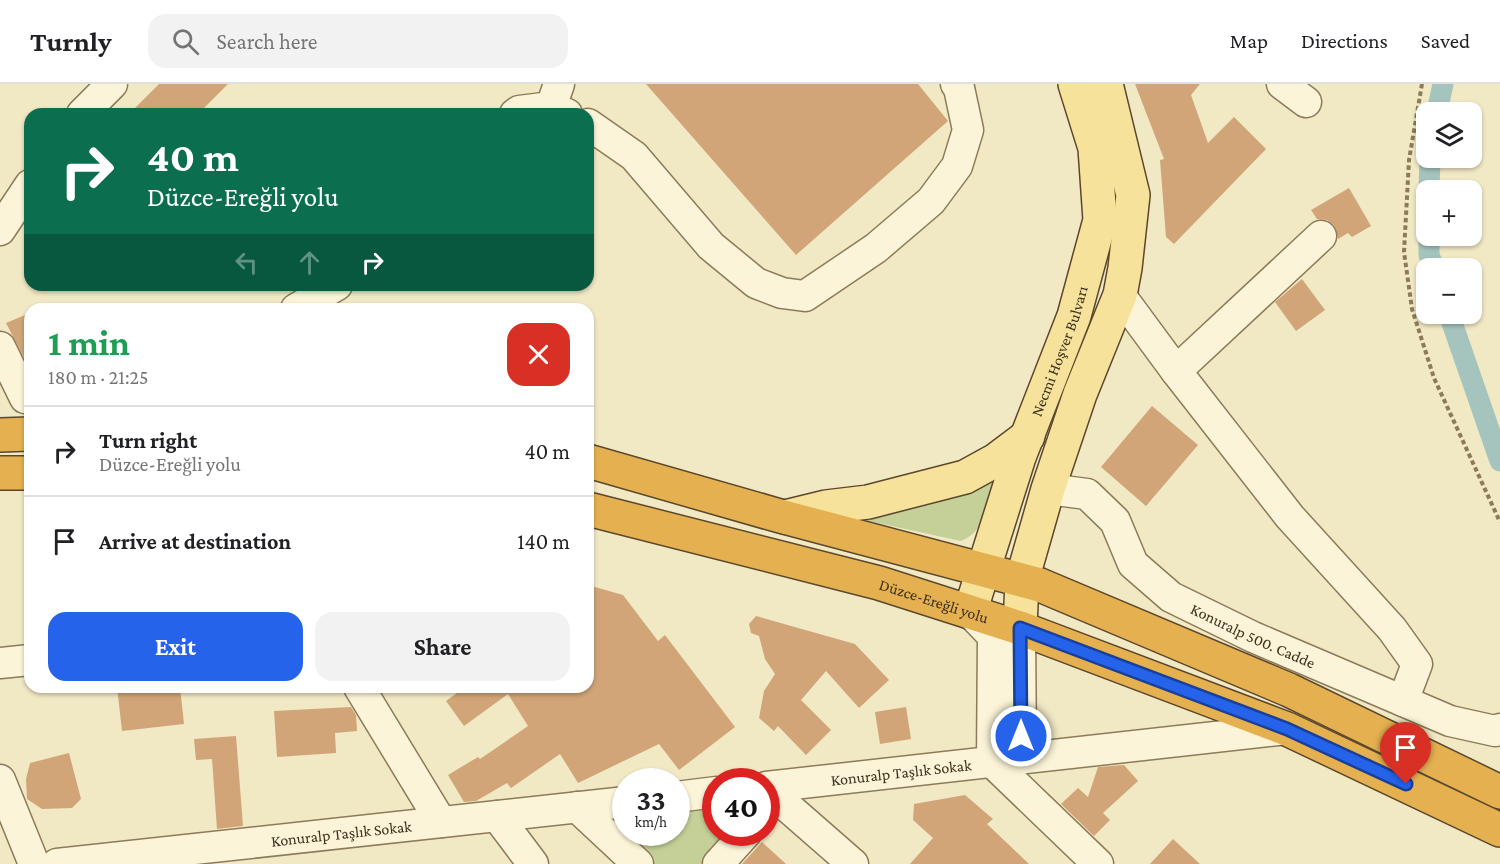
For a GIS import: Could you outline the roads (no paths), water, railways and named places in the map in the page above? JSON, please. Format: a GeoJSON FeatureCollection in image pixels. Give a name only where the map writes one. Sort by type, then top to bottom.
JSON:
{"type":"FeatureCollection","features":[{"type":"Feature","properties":{"kind":"highway"},"geometry":{"type":"LineString","coordinates":[[0,435],[24,434]]}},
{"type":"Feature","properties":{"kind":"highway"},"geometry":{"type":"LineString","coordinates":[[594,462],[785,517],[1022,580],[1288,690],[1500,792]]}},
{"type":"Feature","properties":{"kind":"highway"},"geometry":{"type":"LineString","coordinates":[[0,473],[24,473]]}},
{"type":"Feature","properties":{"kind":"highway","name":"Düzce-Ereğli yolu"},"geometry":{"type":"LineString","coordinates":[[594,511],[879,583],[1020,628],[1287,729],[1500,830]]}},
{"type":"Feature","properties":{"kind":"highway"},"geometry":{"type":"LineString","coordinates":[[1453,768],[1500,780]]}},
{"type":"Feature","properties":{"kind":"main road","name":"Necmi Hoşver Bulvarı"},"geometry":{"type":"LineString","coordinates":[[970,612],[982,568],[1028,436],[1074,316],[1100,220],[1095,148],[1075,84]]}},
{"type":"Feature","properties":{"kind":"main road"},"geometry":{"type":"LineString","coordinates":[[1020,628],[1022,580],[1048,489],[1080,394],[1120,295],[1133,195],[1106,84]]}},
{"type":"Feature","properties":{"kind":"main road"},"geometry":{"type":"LineString","coordinates":[[785,517],[826,507],[886,498],[965,477],[996,460],[1028,436]]}},
{"type":"Feature","properties":{"kind":"street"},"geometry":{"type":"LineString","coordinates":[[88,108],[112,84]]}},
{"type":"Feature","properties":{"kind":"street"},"geometry":{"type":"LineString","coordinates":[[594,128],[634,156],[711,246],[756,283],[782,293],[806,297],[876,248],[923,208],[957,166],[968,130],[959,88],[956,84]]}},
{"type":"Feature","properties":{"kind":"street"},"geometry":{"type":"LineString","coordinates":[[1282,84],[1306,102]]}},
{"type":"Feature","properties":{"kind":"street"},"geometry":{"type":"LineString","coordinates":[[532,108],[559,102]]}},
{"type":"Feature","properties":{"kind":"street"},"geometry":{"type":"LineString","coordinates":[[0,230],[24,194]]}},
{"type":"Feature","properties":{"kind":"street"},"geometry":{"type":"LineString","coordinates":[[1176,371],[1321,236]]}},
{"type":"Feature","properties":{"kind":"street"},"geometry":{"type":"LineString","coordinates":[[306,303],[327,291]]}},
{"type":"Feature","properties":{"kind":"street"},"geometry":{"type":"LineString","coordinates":[[1120,295],[1290,517],[1392,628],[1417,664],[1403,700]]}},
{"type":"Feature","properties":{"kind":"street"},"geometry":{"type":"LineString","coordinates":[[0,347],[24,395]]}},
{"type":"Feature","properties":{"kind":"street","name":"Konuralp 500. Cadde"},"geometry":{"type":"LineString","coordinates":[[1048,489],[1087,494],[1115,521],[1133,564],[1171,597],[1253,637],[1450,721],[1498,732]]}},
{"type":"Feature","properties":{"kind":"street"},"geometry":{"type":"LineString","coordinates":[[970,612],[993,636],[1007,761],[1098,864]]}},
{"type":"Feature","properties":{"kind":"street"},"geometry":{"type":"LineString","coordinates":[[1007,761],[1020,628]]}},
{"type":"Feature","properties":{"kind":"street"},"geometry":{"type":"LineString","coordinates":[[0,663],[24,661]]}},
{"type":"Feature","properties":{"kind":"street"},"geometry":{"type":"LineString","coordinates":[[363,693],[441,822]]}},
{"type":"Feature","properties":{"kind":"street","name":"Konuralp Taşlık Sokak"},"geometry":{"type":"LineString","coordinates":[[780,795],[1007,761],[1287,729]]}},
{"type":"Feature","properties":{"kind":"street"},"geometry":{"type":"LineString","coordinates":[[0,780],[34,864]]}},
{"type":"Feature","properties":{"kind":"street","name":"Konuralp Taşlık Sokak"},"geometry":{"type":"LineString","coordinates":[[57,864],[612,803]]}},
{"type":"Feature","properties":{"kind":"street"},"geometry":{"type":"LineString","coordinates":[[780,804],[853,864]]}},
{"type":"Feature","properties":{"kind":"street"},"geometry":{"type":"LineString","coordinates":[[577,807],[638,864]]}},
{"type":"Feature","properties":{"kind":"street"},"geometry":{"type":"LineString","coordinates":[[497,816],[532,864]]}},
{"type":"Feature","properties":{"kind":"street"},"geometry":{"type":"LineString","coordinates":[[718,864],[734,846]]}},
{"type":"Feature","properties":{"kind":"waterway"},"geometry":{"type":"LineString","coordinates":[[1439,102],[1443,84]]}},
{"type":"Feature","properties":{"kind":"waterway"},"geometry":{"type":"LineString","coordinates":[[1429,180],[1430,168]]}},
{"type":"Feature","properties":{"kind":"waterway"},"geometry":{"type":"LineString","coordinates":[[1429,246],[1430,258]]}},
{"type":"Feature","properties":{"kind":"waterway"},"geometry":{"type":"LineString","coordinates":[[1452,324],[1500,461]]}}]}
